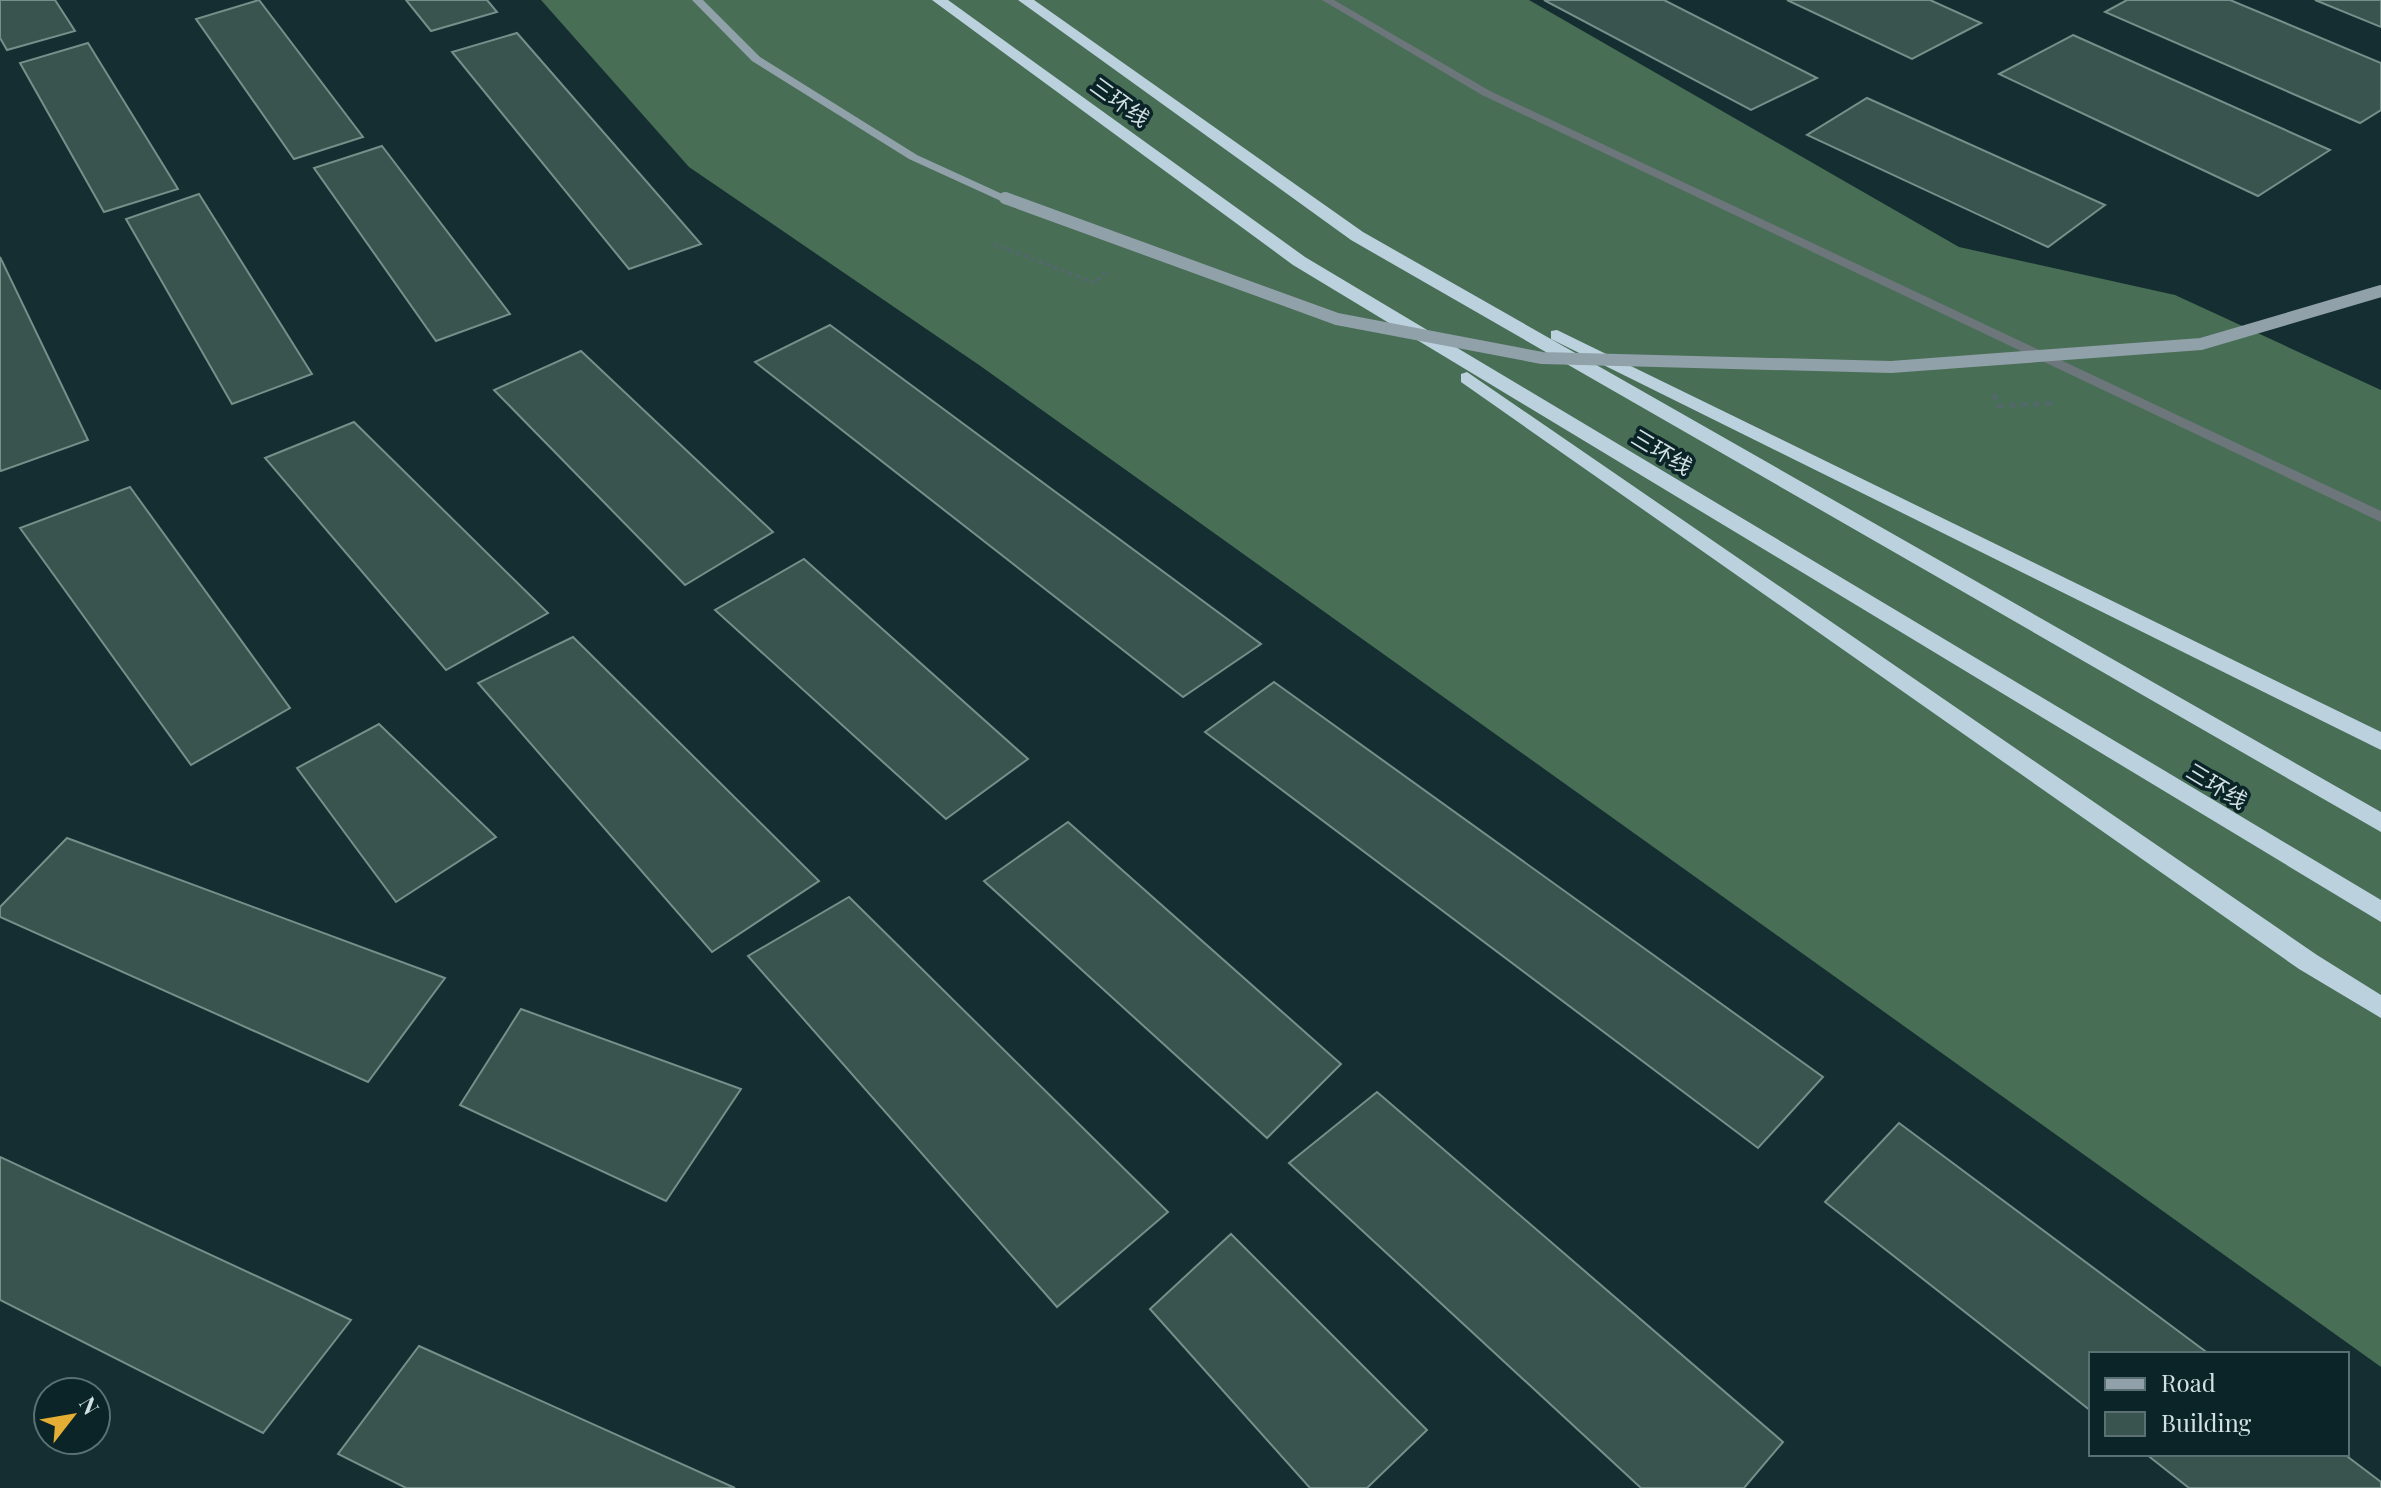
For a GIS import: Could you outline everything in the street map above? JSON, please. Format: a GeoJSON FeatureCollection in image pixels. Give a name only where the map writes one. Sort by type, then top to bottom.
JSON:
{"type":"FeatureCollection","features":[{"type":"Feature","properties":{"kind":"highway","name":"三环线"},"geometry":{"type":"LineString","coordinates":[[939,0],[1299,261],[2381,912]]}},
{"type":"Feature","properties":{"kind":"highway","name":"三环线"},"geometry":{"type":"LineString","coordinates":[[1025,0],[1357,236],[2381,823]]}},
{"type":"Feature","properties":{"kind":"highway"},"geometry":{"type":"LineString","coordinates":[[1357,236],[2381,742]]}},
{"type":"Feature","properties":{"kind":"highway"},"geometry":{"type":"LineString","coordinates":[[1299,261],[2308,962],[2381,1008]]}},
{"type":"Feature","properties":{"kind":"main road"},"geometry":{"type":"LineString","coordinates":[[697,0],[756,59],[913,157],[1005,198],[1337,319],[1542,358],[1891,367],[2201,344],[2381,291]]}},
{"type":"Feature","properties":{"kind":"street"},"geometry":{"type":"LineString","coordinates":[[1327,0],[1486,93],[2381,517]]}},
{"type":"Feature","properties":{"kind":"path"},"geometry":{"type":"LineString","coordinates":[[1979,360],[1998,406],[2070,402]]}},
{"type":"Feature","properties":{"kind":"green space"},"geometry":{"type":"Polygon","coordinates":[[[541,0],[1529,0],[1959,247],[2175,295],[2381,390],[2381,1367],[979,365],[689,167],[541,0]]]}},
{"type":"Feature","properties":{"kind":"building"},"geometry":{"type":"Polygon","coordinates":[[[0,0],[55,0],[75,31],[7,50],[0,38],[0,0]]]}},
{"type":"Feature","properties":{"kind":"building"},"geometry":{"type":"Polygon","coordinates":[[[259,0],[363,137],[294,159],[196,19],[259,0]]]}},
{"type":"Feature","properties":{"kind":"building"},"geometry":{"type":"Polygon","coordinates":[[[406,0],[487,0],[497,12],[431,31],[406,0]]]}},
{"type":"Feature","properties":{"kind":"building"},"geometry":{"type":"Polygon","coordinates":[[[1544,0],[1664,0],[1817,78],[1751,110],[1544,0]]]}},
{"type":"Feature","properties":{"kind":"building"},"geometry":{"type":"Polygon","coordinates":[[[1787,0],[1930,0],[1981,23],[1912,59],[1787,0]]]}},
{"type":"Feature","properties":{"kind":"building"},"geometry":{"type":"Polygon","coordinates":[[[2127,0],[2230,0],[2381,63],[2381,110],[2360,123],[2105,12],[2127,0]]]}},
{"type":"Feature","properties":{"kind":"building"},"geometry":{"type":"Polygon","coordinates":[[[2315,0],[2381,0],[2381,27],[2315,0]]]}},
{"type":"Feature","properties":{"kind":"building"},"geometry":{"type":"Polygon","coordinates":[[[517,33],[701,244],[629,269],[452,52],[517,33]]]}},
{"type":"Feature","properties":{"kind":"building"},"geometry":{"type":"Polygon","coordinates":[[[2073,35],[2330,150],[2258,196],[1999,74],[2073,35]]]}},
{"type":"Feature","properties":{"kind":"building"},"geometry":{"type":"Polygon","coordinates":[[[88,43],[178,189],[104,212],[20,63],[88,43]]]}},
{"type":"Feature","properties":{"kind":"building"},"geometry":{"type":"Polygon","coordinates":[[[1867,98],[2105,205],[2048,247],[1807,135],[1867,98]]]}},
{"type":"Feature","properties":{"kind":"building"},"geometry":{"type":"Polygon","coordinates":[[[382,146],[510,314],[436,341],[314,168],[382,146]]]}},
{"type":"Feature","properties":{"kind":"building"},"geometry":{"type":"Polygon","coordinates":[[[199,194],[312,374],[232,404],[126,219],[199,194]]]}},
{"type":"Feature","properties":{"kind":"building"},"geometry":{"type":"Polygon","coordinates":[[[0,257],[88,440],[1,471],[0,468],[0,257]]]}},
{"type":"Feature","properties":{"kind":"building"},"geometry":{"type":"Polygon","coordinates":[[[830,325],[1261,644],[1183,697],[755,362],[830,325]]]}},
{"type":"Feature","properties":{"kind":"building"},"geometry":{"type":"Polygon","coordinates":[[[581,351],[773,532],[685,585],[494,390],[581,351]]]}},
{"type":"Feature","properties":{"kind":"building"},"geometry":{"type":"Polygon","coordinates":[[[354,422],[548,613],[446,670],[265,458],[354,422]]]}},
{"type":"Feature","properties":{"kind":"building"},"geometry":{"type":"Polygon","coordinates":[[[130,487],[290,708],[191,765],[20,528],[130,487]]]}},
{"type":"Feature","properties":{"kind":"building"},"geometry":{"type":"Polygon","coordinates":[[[804,559],[1028,759],[946,819],[715,610],[804,559]]]}},
{"type":"Feature","properties":{"kind":"building"},"geometry":{"type":"Polygon","coordinates":[[[573,637],[819,881],[712,952],[478,683],[573,637]]]}},
{"type":"Feature","properties":{"kind":"building"},"geometry":{"type":"Polygon","coordinates":[[[1274,682],[1823,1077],[1758,1148],[1205,732],[1274,682]]]}},
{"type":"Feature","properties":{"kind":"building"},"geometry":{"type":"Polygon","coordinates":[[[379,724],[496,837],[396,902],[297,768],[379,724]]]}},
{"type":"Feature","properties":{"kind":"building"},"geometry":{"type":"Polygon","coordinates":[[[1068,822],[1341,1064],[1267,1138],[984,881],[1068,822]]]}},
{"type":"Feature","properties":{"kind":"building"},"geometry":{"type":"Polygon","coordinates":[[[67,838],[445,978],[368,1082],[0,917],[0,907],[67,838]]]}},
{"type":"Feature","properties":{"kind":"building"},"geometry":{"type":"Polygon","coordinates":[[[849,897],[1168,1212],[1057,1307],[748,956],[849,897]]]}},
{"type":"Feature","properties":{"kind":"building"},"geometry":{"type":"Polygon","coordinates":[[[521,1009],[741,1089],[666,1201],[460,1105],[521,1009]]]}},
{"type":"Feature","properties":{"kind":"building"},"geometry":{"type":"Polygon","coordinates":[[[1377,1092],[1783,1442],[1744,1488],[1641,1488],[1289,1163],[1377,1092]]]}},
{"type":"Feature","properties":{"kind":"building"},"geometry":{"type":"Polygon","coordinates":[[[1899,1123],[2206,1352],[2089,1352],[2089,1409],[1825,1202],[1899,1123]]]}},
{"type":"Feature","properties":{"kind":"building"},"geometry":{"type":"Polygon","coordinates":[[[0,1157],[351,1320],[263,1433],[0,1300],[0,1157]]]}},
{"type":"Feature","properties":{"kind":"building"},"geometry":{"type":"Polygon","coordinates":[[[1231,1234],[1427,1430],[1367,1488],[1310,1488],[1150,1309],[1231,1234]]]}},
{"type":"Feature","properties":{"kind":"building"},"geometry":{"type":"Polygon","coordinates":[[[419,1346],[735,1488],[406,1488],[338,1454],[419,1346]]]}},
{"type":"Feature","properties":{"kind":"building"},"geometry":{"type":"Polygon","coordinates":[[[2149,1456],[2347,1456],[2381,1482],[2381,1488],[2189,1488],[2149,1456]]]}}]}
